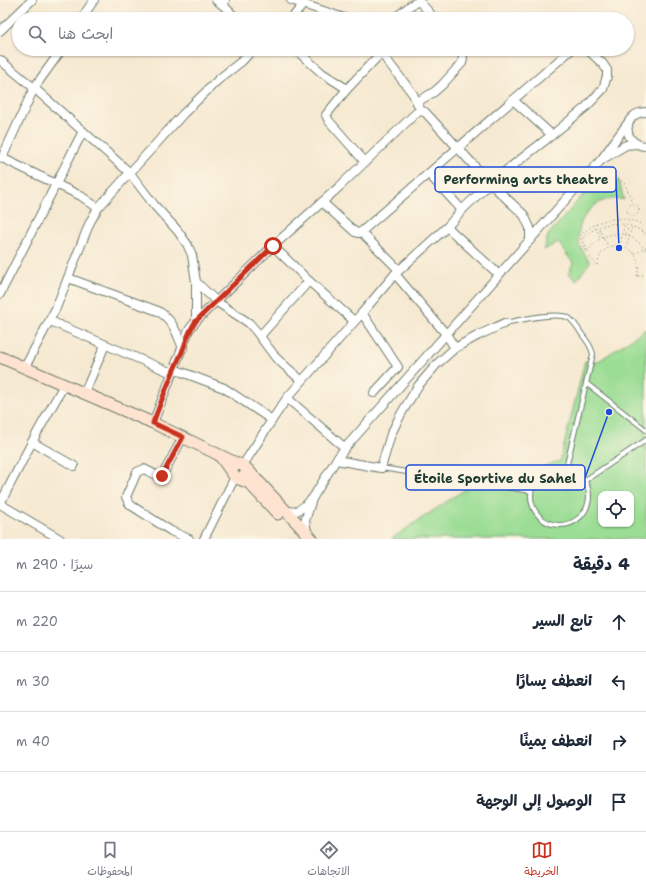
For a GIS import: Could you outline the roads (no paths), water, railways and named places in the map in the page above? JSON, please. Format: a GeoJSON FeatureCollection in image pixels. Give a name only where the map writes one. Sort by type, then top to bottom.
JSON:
{"type":"FeatureCollection","features":[{"type":"Feature","properties":{"kind":"main road"},"geometry":{"type":"LineString","coordinates":[[0,357],[153,423],[219,455],[283,508],[307,538]]}},
{"type":"Feature","properties":{"kind":"main road"},"geometry":{"type":"LineString","coordinates":[[239,471],[249,483],[307,538]]}},
{"type":"Feature","properties":{"kind":"street"},"geometry":{"type":"LineString","coordinates":[[86,12],[94,0]]}},
{"type":"Feature","properties":{"kind":"street"},"geometry":{"type":"LineString","coordinates":[[216,0],[225,3],[232,12]]}},
{"type":"Feature","properties":{"kind":"street"},"geometry":{"type":"LineString","coordinates":[[291,0],[325,12]]}},
{"type":"Feature","properties":{"kind":"street"},"geometry":{"type":"LineString","coordinates":[[402,12],[419,1],[429,12]]}},
{"type":"Feature","properties":{"kind":"street"},"geometry":{"type":"LineString","coordinates":[[17,12],[26,2]]}},
{"type":"Feature","properties":{"kind":"street"},"geometry":{"type":"LineString","coordinates":[[296,12],[303,5]]}},
{"type":"Feature","properties":{"kind":"street"},"geometry":{"type":"LineString","coordinates":[[0,31],[12,18]]}},
{"type":"Feature","properties":{"kind":"street"},"geometry":{"type":"LineString","coordinates":[[57,56],[34,88],[1,159],[81,196],[98,208]]}},
{"type":"Feature","properties":{"kind":"street"},"geometry":{"type":"LineString","coordinates":[[25,367],[50,321],[90,222],[98,208],[183,114],[219,79],[247,56]]}},
{"type":"Feature","properties":{"kind":"street"},"geometry":{"type":"LineString","coordinates":[[303,56],[322,72],[348,89]]}},
{"type":"Feature","properties":{"kind":"street"},"geometry":{"type":"LineString","coordinates":[[365,162],[327,118],[327,112],[375,56]]}},
{"type":"Feature","properties":{"kind":"street"},"geometry":{"type":"LineString","coordinates":[[383,56],[403,79],[413,94],[421,111],[425,112],[490,183],[524,215],[530,228],[530,240]]}},
{"type":"Feature","properties":{"kind":"street"},"geometry":{"type":"LineString","coordinates":[[417,102],[434,92],[442,85],[462,63],[462,56]]}},
{"type":"Feature","properties":{"kind":"street"},"geometry":{"type":"LineString","coordinates":[[322,202],[355,232],[361,232],[564,56]]}},
{"type":"Feature","properties":{"kind":"street"},"geometry":{"type":"LineString","coordinates":[[204,539],[239,471],[287,398],[397,272],[447,227],[490,183],[586,107],[603,88],[606,82],[607,70],[594,56]]}},
{"type":"Feature","properties":{"kind":"street"},"geometry":{"type":"LineString","coordinates":[[0,60],[129,172],[187,244],[192,255],[196,282],[196,321]]}},
{"type":"Feature","properties":{"kind":"street"},"geometry":{"type":"LineString","coordinates":[[513,100],[552,135]]}},
{"type":"Feature","properties":{"kind":"street"},"geometry":{"type":"LineString","coordinates":[[153,423],[189,330],[196,321],[273,246],[416,113],[421,111]]}},
{"type":"Feature","properties":{"kind":"street"},"geometry":{"type":"LineString","coordinates":[[307,538],[305,521],[312,499],[345,448],[599,162],[630,120],[639,113],[646,112]]}},
{"type":"Feature","properties":{"kind":"street"},"geometry":{"type":"LineString","coordinates":[[630,120],[628,134],[632,141],[636,144]]}},
{"type":"Feature","properties":{"kind":"street"},"geometry":{"type":"LineString","coordinates":[[0,294],[3,280],[83,132]]}},
{"type":"Feature","properties":{"kind":"street"},"geometry":{"type":"LineString","coordinates":[[599,162],[626,144],[646,146]]}},
{"type":"Feature","properties":{"kind":"street"},"geometry":{"type":"LineString","coordinates":[[428,174],[462,210]]}},
{"type":"Feature","properties":{"kind":"street"},"geometry":{"type":"LineString","coordinates":[[447,227],[494,270]]}},
{"type":"Feature","properties":{"kind":"street"},"geometry":{"type":"LineString","coordinates":[[361,232],[397,272],[446,334],[455,348]]}},
{"type":"Feature","properties":{"kind":"street"},"geometry":{"type":"LineString","coordinates":[[273,246],[309,281],[354,321]]}},
{"type":"Feature","properties":{"kind":"street"},"geometry":{"type":"LineString","coordinates":[[68,278],[158,312],[167,317],[173,324],[183,348]]}},
{"type":"Feature","properties":{"kind":"street"},"geometry":{"type":"LineString","coordinates":[[260,336],[309,281]]}},
{"type":"Feature","properties":{"kind":"street"},"geometry":{"type":"LineString","coordinates":[[196,282],[216,302],[249,323],[276,358],[302,381]]}},
{"type":"Feature","properties":{"kind":"street"},"geometry":{"type":"LineString","coordinates":[[362,313],[398,367],[374,393]]}},
{"type":"Feature","properties":{"kind":"street"},"geometry":{"type":"LineString","coordinates":[[50,321],[105,345],[173,371],[224,388],[272,420]]}},
{"type":"Feature","properties":{"kind":"street"},"geometry":{"type":"LineString","coordinates":[[336,460],[381,468],[391,434],[418,386],[437,364],[455,348],[505,323]]}},
{"type":"Feature","properties":{"kind":"street"},"geometry":{"type":"LineString","coordinates":[[84,394],[105,345]]}},
{"type":"Feature","properties":{"kind":"street"},"geometry":{"type":"LineString","coordinates":[[60,539],[0,504],[64,385]]}},
{"type":"Feature","properties":{"kind":"street"},"geometry":{"type":"LineString","coordinates":[[287,398],[345,448]]}},
{"type":"Feature","properties":{"kind":"street"},"geometry":{"type":"LineString","coordinates":[[183,437],[162,476],[160,477],[144,469],[139,470],[126,497],[132,506],[171,531],[189,539]]}},
{"type":"Feature","properties":{"kind":"street"},"geometry":{"type":"LineString","coordinates":[[32,442],[74,466]]}},
{"type":"Feature","properties":{"kind":"street"},"geometry":{"type":"LineString","coordinates":[[283,508],[290,511],[298,511],[312,499]]}},
{"type":"Feature","properties":{"kind":"lane"},"geometry":{"type":"LineString","coordinates":[[505,323],[530,318],[564,316],[569,318],[575,324],[592,347],[593,354],[566,468]]}},
{"type":"Feature","properties":{"kind":"lane"},"geometry":{"type":"LineString","coordinates":[[586,383],[646,430]]}},
{"type":"Feature","properties":{"kind":"lane"},"geometry":{"type":"LineString","coordinates":[[584,481],[646,440]]}},
{"type":"Feature","properties":{"kind":"lane"},"geometry":{"type":"LineString","coordinates":[[381,468],[531,491]]}},
{"type":"Feature","properties":{"kind":"lane"},"geometry":{"type":"LineString","coordinates":[[555,468],[566,468],[577,473],[584,481],[588,492],[588,503],[583,513],[575,521],[564,525],[553,525],[543,520],[535,512],[531,501],[531,491],[536,480],[544,472],[555,468]]}},
{"type":"Feature","properties":{"kind":"place","name":"Performing arts theatre"},"geometry":{"type":"Point","coordinates":[619,248]}},
{"type":"Feature","properties":{"kind":"place","name":"Étoile Sportive du Sahel"},"geometry":{"type":"Point","coordinates":[609,412]}}]}
